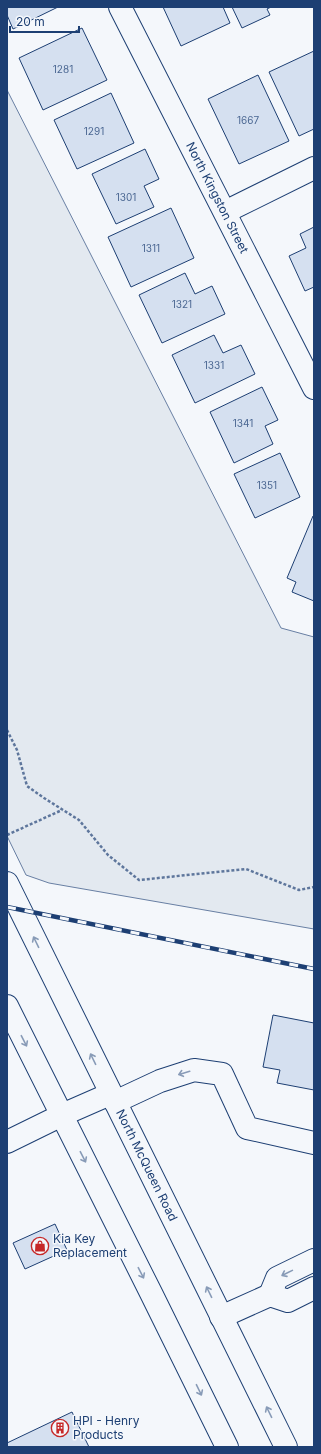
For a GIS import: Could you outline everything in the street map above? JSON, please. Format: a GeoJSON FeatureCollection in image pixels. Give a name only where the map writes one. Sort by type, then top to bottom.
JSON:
{"type":"FeatureCollection","features":[{"type":"Feature","properties":{"kind":"main road","name":"North Kingston Street"},"geometry":{"type":"LineString","coordinates":[[120,7],[314,388]]}},
{"type":"Feature","properties":{"kind":"main road"},"geometry":{"type":"LineString","coordinates":[[225,212],[314,168]]}},
{"type":"Feature","properties":{"kind":"main road","name":"North McQueen Road"},"geometry":{"type":"LineString","coordinates":[[7,883],[112,1098],[286,1447]]}},
{"type":"Feature","properties":{"kind":"main road"},"geometry":{"type":"LineString","coordinates":[[7,1006],[227,1447]]}},
{"type":"Feature","properties":{"kind":"main road"},"geometry":{"type":"LineString","coordinates":[[7,1142],[62,1115],[194,1070],[222,1074],[246,1128],[314,1142]]}},
{"type":"Feature","properties":{"kind":"main road"},"geometry":{"type":"LineString","coordinates":[[270,1295],[277,1278],[314,1260]]}},
{"type":"Feature","properties":{"kind":"main road"},"geometry":{"type":"LineString","coordinates":[[221,1317],[270,1295],[288,1301],[314,1288]]}},
{"type":"Feature","properties":{"kind":"path"},"geometry":{"type":"LineString","coordinates":[[7,730],[17,750],[27,786],[79,820],[108,855],[139,880],[246,869],[299,890],[314,887]]}},
{"type":"Feature","properties":{"kind":"path"},"geometry":{"type":"LineString","coordinates":[[7,835],[62,810]]}},
{"type":"Feature","properties":{"kind":"shaded area"},"geometry":{"type":"Polygon","coordinates":[[[7,90],[281,628],[314,637],[314,929],[49,883],[26,875],[7,836],[7,90]]]}},
{"type":"Feature","properties":{"kind":"building"},"geometry":{"type":"Polygon","coordinates":[[[7,7],[58,7],[13,29],[7,15],[7,7]]]}},
{"type":"Feature","properties":{"kind":"building"},"geometry":{"type":"Polygon","coordinates":[[[163,7],[223,7],[230,23],[181,46],[163,7]]]}},
{"type":"Feature","properties":{"kind":"building"},"geometry":{"type":"Polygon","coordinates":[[[232,7],[271,7],[267,9],[270,15],[242,28],[232,7]]]}},
{"type":"Feature","properties":{"kind":"building"},"geometry":{"type":"Polygon","coordinates":[[[82,28],[107,80],[43,110],[19,58],[82,28]]]}},
{"type":"Feature","properties":{"kind":"building"},"geometry":{"type":"Polygon","coordinates":[[[314,51],[314,129],[299,136],[269,72],[314,51]]]}},
{"type":"Feature","properties":{"kind":"building"},"geometry":{"type":"Polygon","coordinates":[[[258,75],[289,141],[239,164],[208,99],[258,75]]]}},
{"type":"Feature","properties":{"kind":"building"},"geometry":{"type":"Polygon","coordinates":[[[111,93],[134,143],[77,169],[54,120],[111,93]]]}},
{"type":"Feature","properties":{"kind":"building"},"geometry":{"type":"Polygon","coordinates":[[[145,149],[159,179],[144,186],[154,207],[116,224],[92,174],[145,149]]]}},
{"type":"Feature","properties":{"kind":"building"},"geometry":{"type":"Polygon","coordinates":[[[171,208],[194,258],[131,287],[108,237],[171,208]]]}},
{"type":"Feature","properties":{"kind":"building"},"geometry":{"type":"Polygon","coordinates":[[[314,227],[314,287],[305,291],[289,256],[306,248],[300,234],[314,227]]]}},
{"type":"Feature","properties":{"kind":"building"},"geometry":{"type":"Polygon","coordinates":[[[185,273],[195,294],[212,286],[225,314],[162,343],[139,295],[185,273]]]}},
{"type":"Feature","properties":{"kind":"building"},"geometry":{"type":"Polygon","coordinates":[[[214,335],[223,353],[241,345],[255,374],[195,403],[172,355],[214,335]]]}},
{"type":"Feature","properties":{"kind":"building"},"geometry":{"type":"Polygon","coordinates":[[[262,387],[278,420],[265,426],[273,444],[234,463],[210,412],[262,387]]]}},
{"type":"Feature","properties":{"kind":"building"},"geometry":{"type":"Polygon","coordinates":[[[280,453],[300,497],[255,518],[234,474],[280,453]]]}},
{"type":"Feature","properties":{"kind":"building"},"geometry":{"type":"Polygon","coordinates":[[[313,516],[314,601],[292,592],[296,582],[287,578],[313,516]]]}},
{"type":"Feature","properties":{"kind":"building"},"geometry":{"type":"Polygon","coordinates":[[[273,1015],[314,1023],[314,1090],[277,1083],[280,1070],[263,1067],[273,1015]]]}},
{"type":"Feature","properties":{"kind":"building","name":"Kia Key Replacement"},"geometry":{"type":"Polygon","coordinates":[[[55,1224],[67,1250],[25,1269],[13,1243],[55,1224]]]}},
{"type":"Feature","properties":{"kind":"building","name":"HPI - Henry Products"},"geometry":{"type":"Polygon","coordinates":[[[72,1412],[89,1447],[7,1447],[7,1443],[72,1412]]]}},
{"type":"Feature","properties":{"kind":"railway"},"geometry":{"type":"LineString","coordinates":[[7,907],[314,969]]}},
{"type":"Feature","properties":{"kind":"place","name":"Kia Key Replacement"},"geometry":{"type":"Point","coordinates":[40,1246]}},
{"type":"Feature","properties":{"kind":"place","name":"HPI - Henry Products"},"geometry":{"type":"Point","coordinates":[60,1428]}}]}
